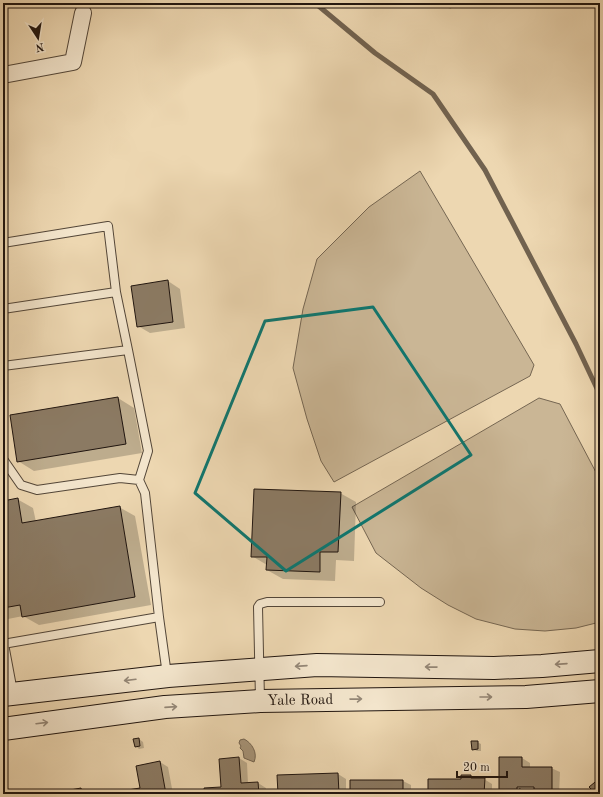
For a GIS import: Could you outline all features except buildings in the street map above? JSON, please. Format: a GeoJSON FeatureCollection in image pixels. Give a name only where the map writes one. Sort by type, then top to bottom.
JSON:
{"type":"FeatureCollection","features":[{"type":"Feature","properties":{"kind":"main road"},"geometry":{"type":"LineString","coordinates":[[8,694],[168,676],[317,665],[494,668],[600,661]]}},
{"type":"Feature","properties":{"kind":"main road","name":"Yale Road"},"geometry":{"type":"LineString","coordinates":[[3,729],[165,707],[260,701],[526,697],[600,691]]}},
{"type":"Feature","properties":{"kind":"street"},"geometry":{"type":"LineString","coordinates":[[3,75],[73,62],[82,13]]}},
{"type":"Feature","properties":{"kind":"lane"},"geometry":{"type":"LineString","coordinates":[[3,243],[108,226],[116,292],[148,451],[139,480],[145,493],[159,617],[168,676]]}},
{"type":"Feature","properties":{"kind":"lane"},"geometry":{"type":"LineString","coordinates":[[3,309],[116,292]]}},
{"type":"Feature","properties":{"kind":"lane"},"geometry":{"type":"LineString","coordinates":[[3,366],[128,350]]}},
{"type":"Feature","properties":{"kind":"lane"},"geometry":{"type":"LineString","coordinates":[[3,459],[21,485],[37,490],[120,478],[139,480]]}},
{"type":"Feature","properties":{"kind":"lane"},"geometry":{"type":"LineString","coordinates":[[260,701],[258,607],[260,604],[267,602],[380,602]]}},
{"type":"Feature","properties":{"kind":"lane"},"geometry":{"type":"LineString","coordinates":[[8,694],[4,644],[159,617]]}},
{"type":"Feature","properties":{"kind":"path"},"geometry":{"type":"LineString","coordinates":[[519,789],[524,794]]}},
{"type":"Feature","properties":{"kind":"highlighted area"},"geometry":{"type":"Polygon","coordinates":[[[373,307],[471,455],[286,571],[195,493],[265,321],[373,307]]]}},
{"type":"Feature","properties":{"kind":"shaded area"},"geometry":{"type":"Polygon","coordinates":[[[420,171],[534,365],[530,376],[334,482],[321,461],[307,419],[293,368],[303,309],[317,259],[369,207],[420,171]]]}},
{"type":"Feature","properties":{"kind":"shaded area"},"geometry":{"type":"Polygon","coordinates":[[[539,398],[560,404],[600,480],[600,622],[576,628],[545,631],[515,629],[476,619],[448,605],[421,588],[376,553],[352,507],[539,398]]]}},
{"type":"Feature","properties":{"kind":"shaded area"},"geometry":{"type":"Polygon","coordinates":[[[244,739],[250,743],[254,749],[254,762],[244,758],[243,751],[240,748],[241,746],[239,743],[240,740],[244,739]]]}},
{"type":"Feature","properties":{"kind":"waterway"},"geometry":{"type":"LineString","coordinates":[[315,3],[375,53],[433,94],[485,170],[576,344],[600,395]]}}]}
